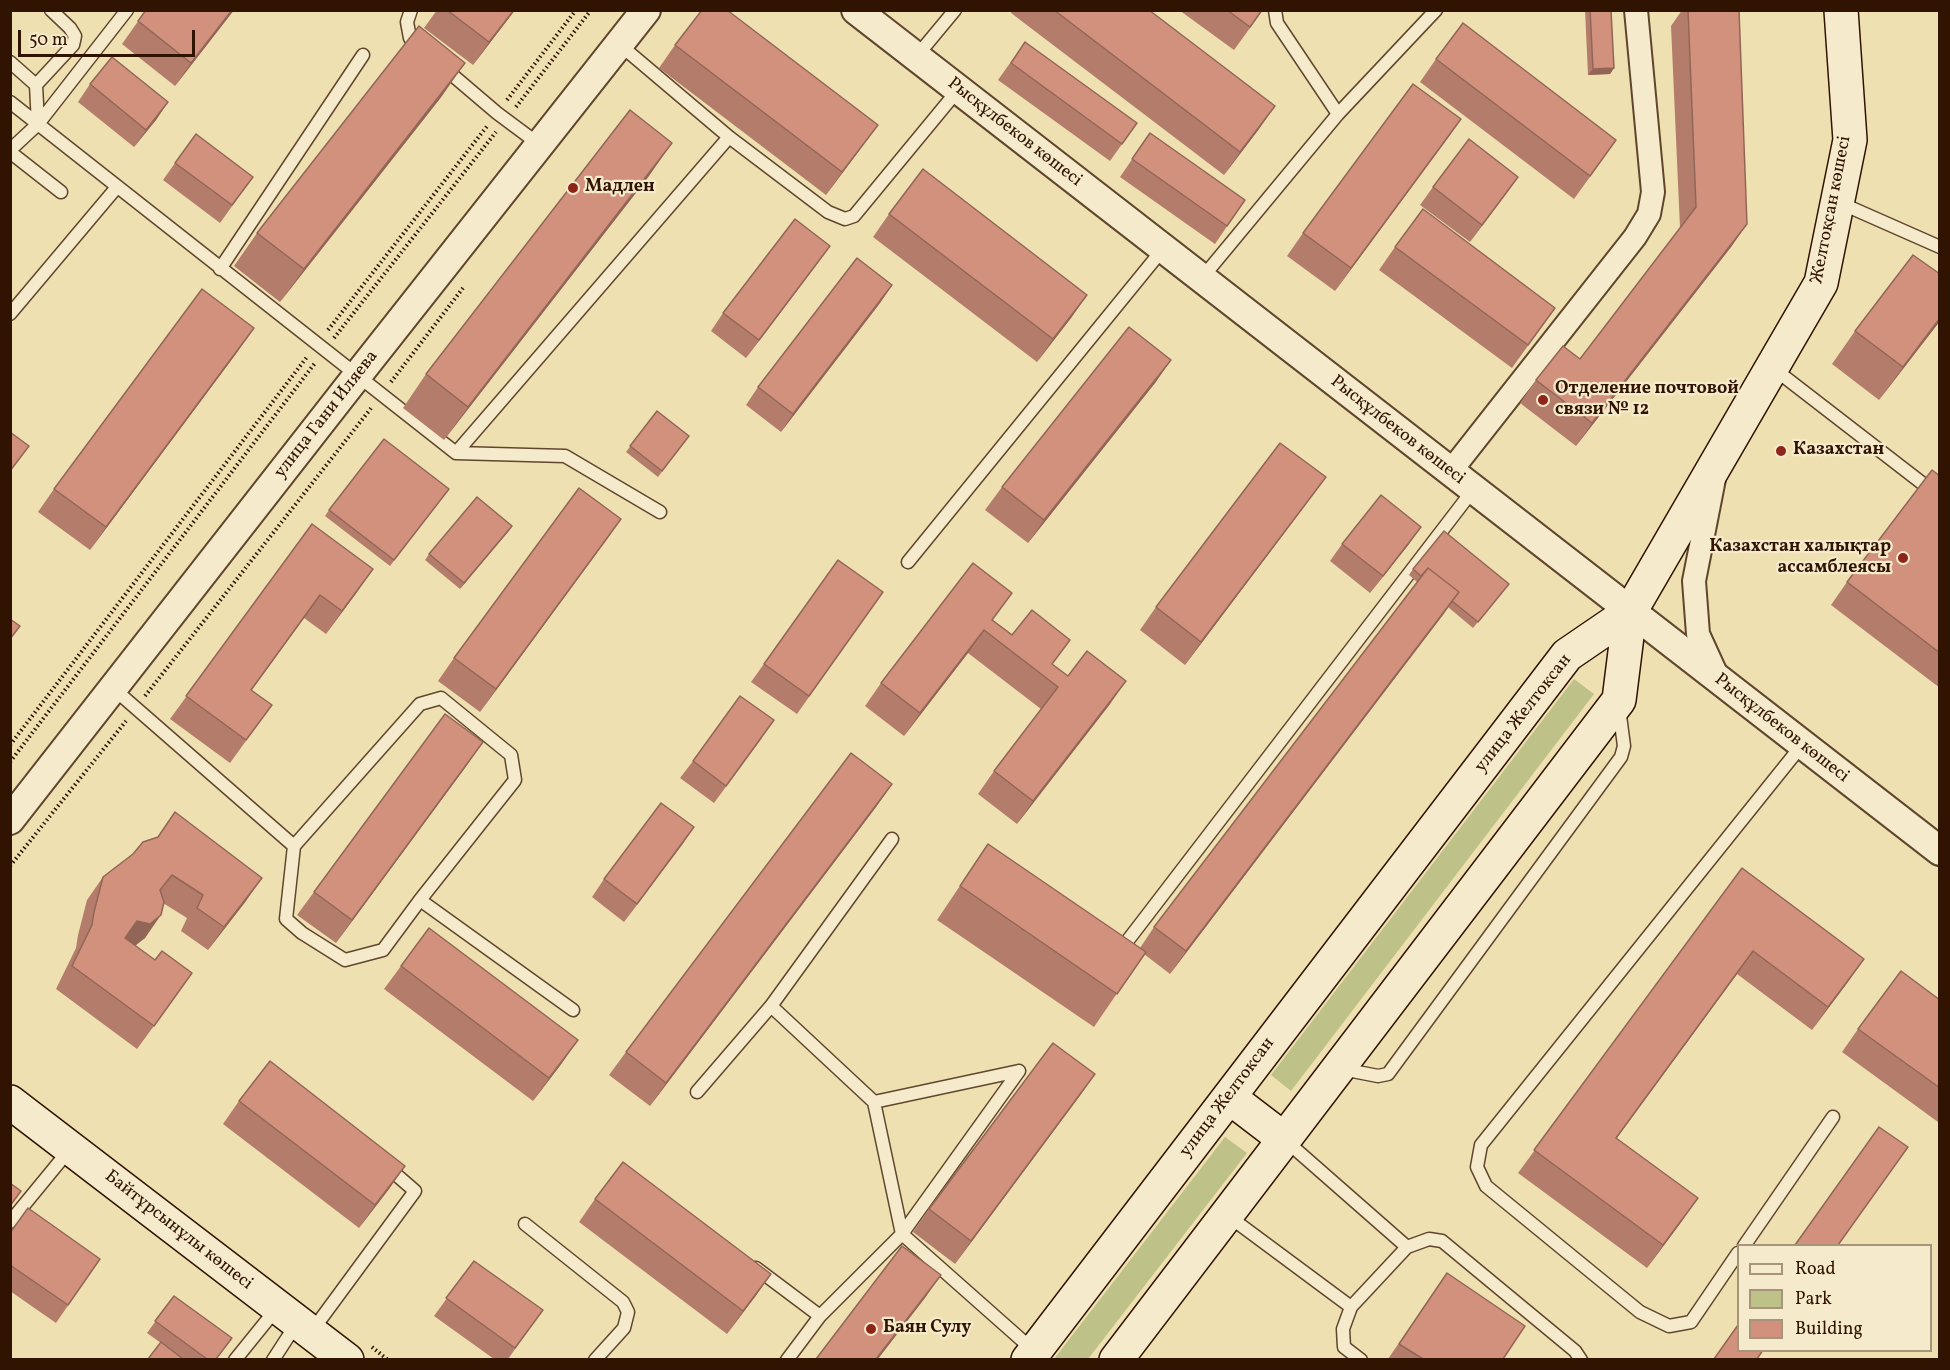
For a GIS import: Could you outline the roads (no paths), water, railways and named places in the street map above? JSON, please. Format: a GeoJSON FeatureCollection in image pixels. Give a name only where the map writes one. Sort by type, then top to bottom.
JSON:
{"type":"FeatureCollection","features":[{"type":"Feature","properties":{"kind":"main road","name":"Желтоқсан көшесі"},"geometry":{"type":"LineString","coordinates":[[1630,612],[1821,283],[1850,140],[1841,10]]}},
{"type":"Feature","properties":{"kind":"main road"},"geometry":{"type":"LineString","coordinates":[[1116,1359],[1618,700],[1630,612]]}},
{"type":"Feature","properties":{"kind":"main road","name":"улица Желтоксан"},"geometry":{"type":"LineString","coordinates":[[1031,1355],[1567,656],[1630,612]]}},
{"type":"Feature","properties":{"kind":"main road"},"geometry":{"type":"LineString","coordinates":[[1229,1097],[1284,1139]]}},
{"type":"Feature","properties":{"kind":"main road","name":"Байтұрсынұлы көшесі"},"geometry":{"type":"LineString","coordinates":[[10,1101],[347,1359]]}},
{"type":"Feature","properties":{"kind":"street","name":"улица Гани Иляева"},"geometry":{"type":"LineString","coordinates":[[10,820],[646,10]]}},
{"type":"Feature","properties":{"kind":"street","name":"Рысқұлбеков көшесі"},"geometry":{"type":"LineString","coordinates":[[856,10],[1940,851]]}},
{"type":"Feature","properties":{"kind":"street"},"geometry":{"type":"LineString","coordinates":[[1450,472],[1635,237],[1649,214],[1653,192],[1636,10]]}},
{"type":"Feature","properties":{"kind":"street"},"geometry":{"type":"LineString","coordinates":[[1718,461],[1694,581],[1698,634],[1720,681]]}},
{"type":"Feature","properties":{"kind":"lane"},"geometry":{"type":"LineString","coordinates":[[36,85],[74,45],[75,36],[70,28],[51,10]]}},
{"type":"Feature","properties":{"kind":"lane"},"geometry":{"type":"LineString","coordinates":[[61,192],[10,151],[38,124],[126,10]]}},
{"type":"Feature","properties":{"kind":"lane"},"geometry":{"type":"LineString","coordinates":[[411,10],[406,22],[410,38],[540,145]]}},
{"type":"Feature","properties":{"kind":"lane"},"geometry":{"type":"LineString","coordinates":[[916,57],[955,10]]}},
{"type":"Feature","properties":{"kind":"lane"},"geometry":{"type":"LineString","coordinates":[[1275,10],[1277,23],[1338,114]]}},
{"type":"Feature","properties":{"kind":"lane"},"geometry":{"type":"LineString","coordinates":[[1201,279],[1338,114],[1436,10]]}},
{"type":"Feature","properties":{"kind":"lane"},"geometry":{"type":"LineString","coordinates":[[619,44],[729,137],[828,212],[845,219],[854,216],[958,90]]}},
{"type":"Feature","properties":{"kind":"lane"},"geometry":{"type":"LineString","coordinates":[[220,269],[363,54]]}},
{"type":"Feature","properties":{"kind":"lane"},"geometry":{"type":"LineString","coordinates":[[10,62],[36,85],[38,124]]}},
{"type":"Feature","properties":{"kind":"lane"},"geometry":{"type":"LineString","coordinates":[[10,102],[456,453],[565,456],[660,512]]}},
{"type":"Feature","properties":{"kind":"lane"},"geometry":{"type":"LineString","coordinates":[[456,453],[729,137]]}},
{"type":"Feature","properties":{"kind":"lane"},"geometry":{"type":"LineString","coordinates":[[10,314],[117,187]]}},
{"type":"Feature","properties":{"kind":"lane"},"geometry":{"type":"LineString","coordinates":[[1837,202],[1940,247]]}},
{"type":"Feature","properties":{"kind":"lane"},"geometry":{"type":"LineString","coordinates":[[908,562],[1163,249]]}},
{"type":"Feature","properties":{"kind":"lane"},"geometry":{"type":"LineString","coordinates":[[1772,368],[1940,498]]}},
{"type":"Feature","properties":{"kind":"lane"},"geometry":{"type":"LineString","coordinates":[[1112,942],[1122,948],[1473,490]]}},
{"type":"Feature","properties":{"kind":"lane"},"geometry":{"type":"LineString","coordinates":[[114,689],[294,846]]}},
{"type":"Feature","properties":{"kind":"lane"},"geometry":{"type":"LineString","coordinates":[[441,698],[511,755],[515,780],[383,950],[345,960],[302,933],[286,919],[294,846],[420,704],[441,698]]}},
{"type":"Feature","properties":{"kind":"lane"},"geometry":{"type":"LineString","coordinates":[[1338,1068],[1378,1076],[1388,1074],[1621,757],[1624,746],[1618,700]]}},
{"type":"Feature","properties":{"kind":"lane"},"geometry":{"type":"LineString","coordinates":[[1737,1254],[1691,1322],[1669,1326],[1640,1312],[1486,1186],[1477,1167],[1481,1145],[1802,745]]}},
{"type":"Feature","properties":{"kind":"lane"},"geometry":{"type":"LineString","coordinates":[[697,1092],[771,1006],[892,839]]}},
{"type":"Feature","properties":{"kind":"lane"},"geometry":{"type":"LineString","coordinates":[[420,900],[573,1010]]}},
{"type":"Feature","properties":{"kind":"lane"},"geometry":{"type":"LineString","coordinates":[[771,1006],[874,1102],[902,1234],[1031,1355]]}},
{"type":"Feature","properties":{"kind":"lane"},"geometry":{"type":"LineString","coordinates":[[787,1359],[820,1316],[902,1234],[1019,1071],[874,1102]]}},
{"type":"Feature","properties":{"kind":"lane"},"geometry":{"type":"LineString","coordinates":[[1745,1244],[1833,1117]]}},
{"type":"Feature","properties":{"kind":"lane"},"geometry":{"type":"LineString","coordinates":[[1284,1139],[1407,1247]]}},
{"type":"Feature","properties":{"kind":"lane"},"geometry":{"type":"LineString","coordinates":[[10,1222],[71,1148]]}},
{"type":"Feature","properties":{"kind":"lane"},"geometry":{"type":"LineString","coordinates":[[273,1359],[295,1321],[415,1191],[371,1153]]}},
{"type":"Feature","properties":{"kind":"lane"},"geometry":{"type":"LineString","coordinates":[[1227,1214],[1351,1307]]}},
{"type":"Feature","properties":{"kind":"lane"},"geometry":{"type":"LineString","coordinates":[[525,1224],[624,1302],[628,1312],[624,1328],[595,1359]]}},
{"type":"Feature","properties":{"kind":"lane"},"geometry":{"type":"LineString","coordinates":[[1360,1359],[1344,1347],[1343,1329],[1351,1307],[1407,1247],[1429,1239],[1442,1241],[1575,1351],[1581,1359]]}},
{"type":"Feature","properties":{"kind":"lane"},"geometry":{"type":"LineString","coordinates":[[743,1258],[820,1316]]}},
{"type":"Feature","properties":{"kind":"lane"},"geometry":{"type":"LineString","coordinates":[[235,1359],[295,1321]]}},
{"type":"Feature","properties":{"kind":"place","name":"Мадлен"},"geometry":{"type":"Point","coordinates":[573,188]}},
{"type":"Feature","properties":{"kind":"place","name":"Отделение почтовой связи № 12"},"geometry":{"type":"Point","coordinates":[1543,400]}},
{"type":"Feature","properties":{"kind":"place","name":"Казахстан"},"geometry":{"type":"Point","coordinates":[1781,451]}},
{"type":"Feature","properties":{"kind":"place","name":"Казахстан халықтар ассамблеясы"},"geometry":{"type":"Point","coordinates":[1903,558]}},
{"type":"Feature","properties":{"kind":"place","name":"Баян Сулу"},"geometry":{"type":"Point","coordinates":[871,1329]}}]}
